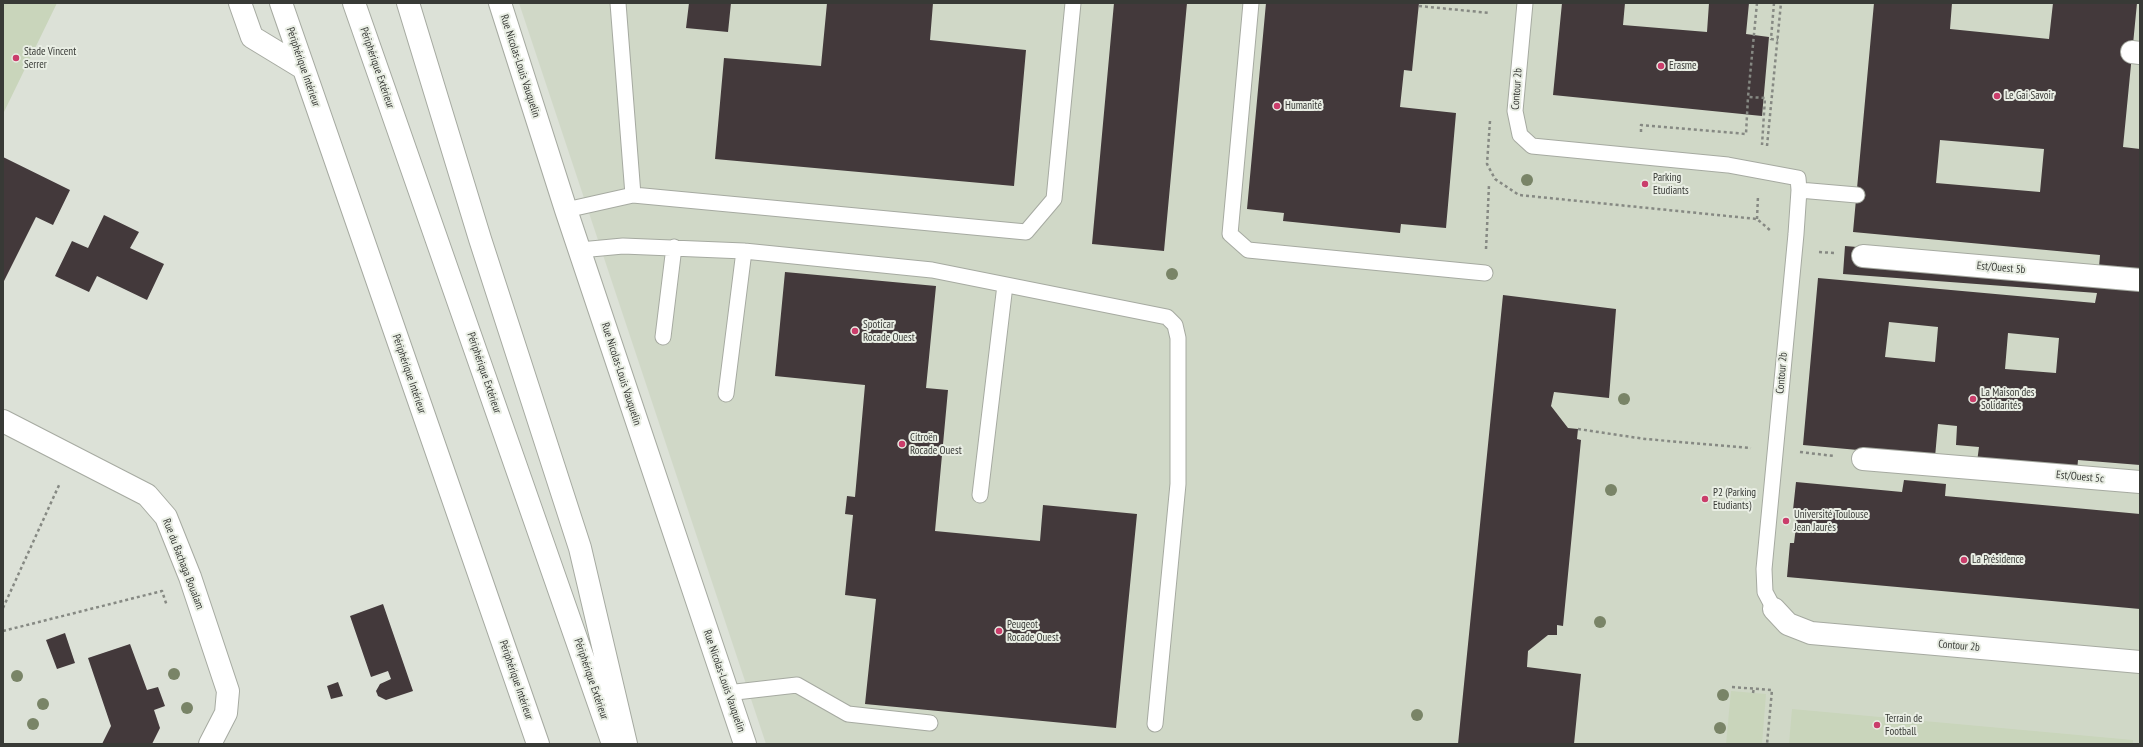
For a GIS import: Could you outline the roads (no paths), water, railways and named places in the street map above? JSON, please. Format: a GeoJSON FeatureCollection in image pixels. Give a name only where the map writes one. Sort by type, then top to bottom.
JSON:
{"type":"FeatureCollection","features":[{"type":"Feature","properties":{"kind":"main road"},"geometry":{"type":"LineString","coordinates":[[240,3],[252,37],[304,68]]}},
{"type":"Feature","properties":{"kind":"main road","name":"Périphérique Intérieur"},"geometry":{"type":"LineString","coordinates":[[281,3],[538,744]]}},
{"type":"Feature","properties":{"kind":"main road","name":"Périphérique Extérieur"},"geometry":{"type":"LineString","coordinates":[[354,3],[613,744]]}},
{"type":"Feature","properties":{"kind":"main road"},"geometry":{"type":"LineString","coordinates":[[408,3],[480,239],[580,548],[626,744]]}},
{"type":"Feature","properties":{"kind":"main road","name":"Rue Nicolas-Louis Vauquelin"},"geometry":{"type":"LineString","coordinates":[[500,3],[566,210],[745,744]]}},
{"type":"Feature","properties":{"kind":"main road","name":"Est/Ouest 5b"},"geometry":{"type":"LineString","coordinates":[[1863,256],[2140,280]]}},
{"type":"Feature","properties":{"kind":"main road","name":"Rue du Bachaga Boualam"},"geometry":{"type":"LineString","coordinates":[[3,421],[147,495],[166,517],[190,577],[228,691],[226,713],[210,744]]}},
{"type":"Feature","properties":{"kind":"main road","name":"Est/Ouest 5c"},"geometry":{"type":"LineString","coordinates":[[1863,459],[1928,460],[2140,482]]}},
{"type":"Feature","properties":{"kind":"main road","name":"Contour 2b"},"geometry":{"type":"LineString","coordinates":[[1774,609],[1788,624],[1811,633],[2140,662]]}},
{"type":"Feature","properties":{"kind":"lane"},"geometry":{"type":"LineString","coordinates":[[618,3],[633,195]]}},
{"type":"Feature","properties":{"kind":"lane"},"geometry":{"type":"LineString","coordinates":[[566,210],[633,195],[1026,232],[1054,199],[1073,3]]}},
{"type":"Feature","properties":{"kind":"lane"},"geometry":{"type":"LineString","coordinates":[[1251,3],[1230,234],[1248,250],[1485,273]]}},
{"type":"Feature","properties":{"kind":"lane","name":"Contour 2b"},"geometry":{"type":"LineString","coordinates":[[1524,3],[1515,111],[1520,135],[1532,146],[1756,169],[1798,178],[1799,190],[1764,569],[1765,592],[1774,609]]}},
{"type":"Feature","properties":{"kind":"lane"},"geometry":{"type":"LineString","coordinates":[[1799,190],[1857,195]]}},
{"type":"Feature","properties":{"kind":"lane"},"geometry":{"type":"LineString","coordinates":[[580,250],[623,246],[744,250],[932,270],[1167,317],[1175,325],[1178,338],[1178,484],[1155,724]]}},
{"type":"Feature","properties":{"kind":"lane"},"geometry":{"type":"LineString","coordinates":[[663,337],[674,247]]}},
{"type":"Feature","properties":{"kind":"lane"},"geometry":{"type":"LineString","coordinates":[[726,394],[744,250]]}},
{"type":"Feature","properties":{"kind":"lane"},"geometry":{"type":"LineString","coordinates":[[980,495],[1005,285]]}},
{"type":"Feature","properties":{"kind":"lane"},"geometry":{"type":"LineString","coordinates":[[727,693],[797,686],[848,714],[930,723]]}},
{"type":"Feature","properties":{"kind":"place","name":"Stade Vincent Serrer"},"geometry":{"type":"Point","coordinates":[16,58]}},
{"type":"Feature","properties":{"kind":"place","name":"Erasme"},"geometry":{"type":"Point","coordinates":[1661,66]}},
{"type":"Feature","properties":{"kind":"place","name":"Le Gai Savoir"},"geometry":{"type":"Point","coordinates":[1997,96]}},
{"type":"Feature","properties":{"kind":"place","name":"Humanité"},"geometry":{"type":"Point","coordinates":[1277,106]}},
{"type":"Feature","properties":{"kind":"place","name":"Parking Etudiants"},"geometry":{"type":"Point","coordinates":[1645,184]}},
{"type":"Feature","properties":{"kind":"place","name":"Spoticar Rocade Ouest"},"geometry":{"type":"Point","coordinates":[855,331]}},
{"type":"Feature","properties":{"kind":"place","name":"La Maison des Solidarités"},"geometry":{"type":"Point","coordinates":[1973,399]}},
{"type":"Feature","properties":{"kind":"place","name":"Citroën Rocade Ouest"},"geometry":{"type":"Point","coordinates":[902,444]}},
{"type":"Feature","properties":{"kind":"place","name":"P2 (Parking Etudiants)"},"geometry":{"type":"Point","coordinates":[1705,499]}},
{"type":"Feature","properties":{"kind":"place","name":"Université Toulouse Jean Jaurès"},"geometry":{"type":"Point","coordinates":[1786,521]}},
{"type":"Feature","properties":{"kind":"place","name":"La Présidence"},"geometry":{"type":"Point","coordinates":[1964,560]}},
{"type":"Feature","properties":{"kind":"place","name":"Peugeot Rocade Ouest"},"geometry":{"type":"Point","coordinates":[999,631]}},
{"type":"Feature","properties":{"kind":"place","name":"Terrain de Football"},"geometry":{"type":"Point","coordinates":[1877,725]}}]}
